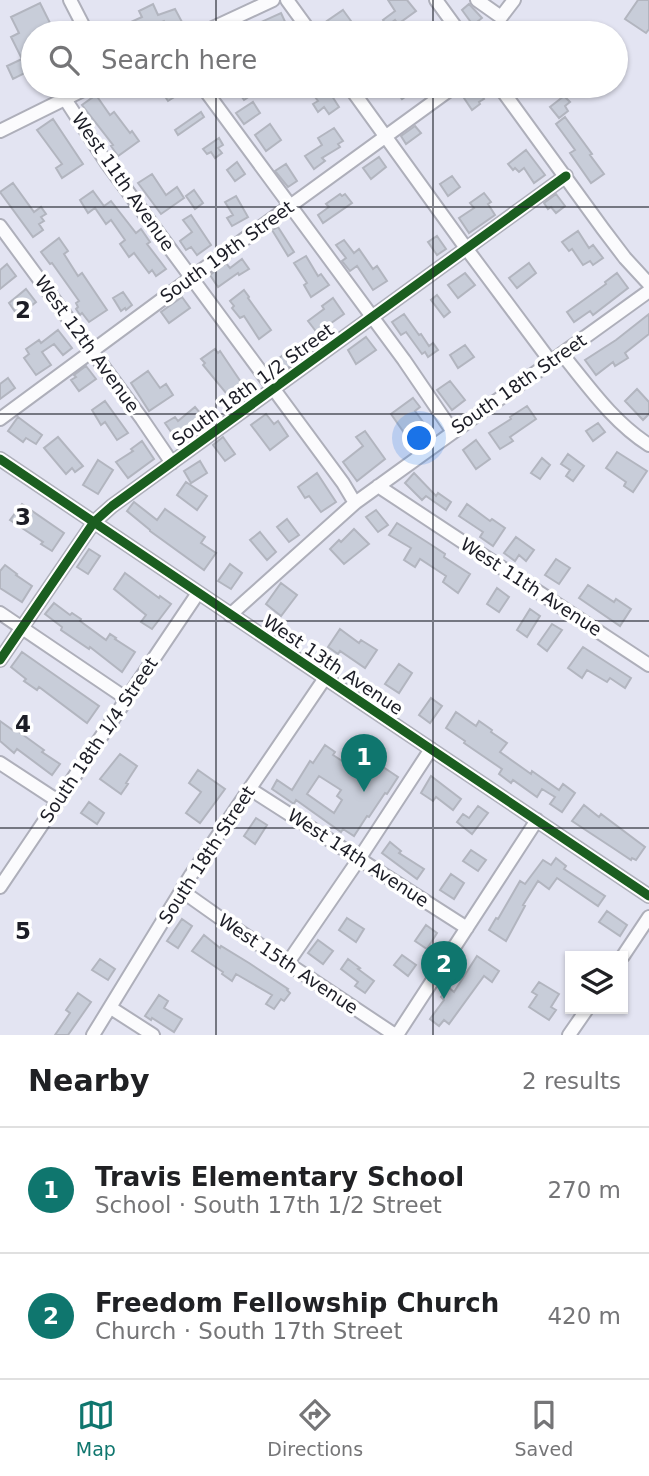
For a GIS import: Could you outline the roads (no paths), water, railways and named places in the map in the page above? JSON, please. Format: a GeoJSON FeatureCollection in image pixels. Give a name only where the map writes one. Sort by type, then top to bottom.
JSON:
{"type":"FeatureCollection","features":[{"type":"Feature","properties":{"kind":"street"},"geometry":{"type":"LineString","coordinates":[[70,0],[81,21]]}},
{"type":"Feature","properties":{"kind":"street"},"geometry":{"type":"LineString","coordinates":[[237,0],[244,13]]}},
{"type":"Feature","properties":{"kind":"street"},"geometry":{"type":"LineString","coordinates":[[227,21],[273,0]]}},
{"type":"Feature","properties":{"kind":"street"},"geometry":{"type":"LineString","coordinates":[[287,0],[302,21]]}},
{"type":"Feature","properties":{"kind":"street"},"geometry":{"type":"LineString","coordinates":[[436,0],[451,21]]}},
{"type":"Feature","properties":{"kind":"street"},"geometry":{"type":"LineString","coordinates":[[477,0],[501,17],[514,0]]}},
{"type":"Feature","properties":{"kind":"street"},"geometry":{"type":"LineString","coordinates":[[211,98],[404,360],[453,432]]}},
{"type":"Feature","properties":{"kind":"street"},"geometry":{"type":"LineString","coordinates":[[358,98],[551,362]]}},
{"type":"Feature","properties":{"kind":"street","name":"South 19th Street"},"geometry":{"type":"LineString","coordinates":[[0,419],[438,98]]}},
{"type":"Feature","properties":{"kind":"street"},"geometry":{"type":"LineString","coordinates":[[508,98],[625,258],[649,284]]}},
{"type":"Feature","properties":{"kind":"street"},"geometry":{"type":"LineString","coordinates":[[0,131],[65,99]]}},
{"type":"Feature","properties":{"kind":"street","name":"West 11th Avenue"},"geometry":{"type":"LineString","coordinates":[[65,99],[106,162],[343,483],[355,503]]}},
{"type":"Feature","properties":{"kind":"street","name":"South 18th 1/2 Street"},"geometry":{"type":"LineString","coordinates":[[0,660],[94,522],[112,506],[566,176]]}},
{"type":"Feature","properties":{"kind":"street","name":"West 12th Avenue"},"geometry":{"type":"LineString","coordinates":[[0,226],[172,463]]}},
{"type":"Feature","properties":{"kind":"street","name":"South 18th Street"},"geometry":{"type":"LineString","coordinates":[[230,615],[355,503],[649,291]]}},
{"type":"Feature","properties":{"kind":"street"},"geometry":{"type":"LineString","coordinates":[[562,354],[624,427],[649,445]]}},
{"type":"Feature","properties":{"kind":"street","name":"West 13th Avenue"},"geometry":{"type":"LineString","coordinates":[[0,459],[649,896]]}},
{"type":"Feature","properties":{"kind":"street","name":"West 11th Avenue"},"geometry":{"type":"LineString","coordinates":[[378,486],[649,665]]}},
{"type":"Feature","properties":{"kind":"street","name":"South 18th 1/4 Street"},"geometry":{"type":"LineString","coordinates":[[0,887],[198,593]]}},
{"type":"Feature","properties":{"kind":"street"},"geometry":{"type":"LineString","coordinates":[[0,613],[127,699]]}},
{"type":"Feature","properties":{"kind":"street","name":"South 18th Street"},"geometry":{"type":"LineString","coordinates":[[93,1035],[181,891],[325,678]]}},
{"type":"Feature","properties":{"kind":"street"},"geometry":{"type":"LineString","coordinates":[[287,964],[431,749]]}},
{"type":"Feature","properties":{"kind":"street"},"geometry":{"type":"LineString","coordinates":[[0,762],[58,802]]}},
{"type":"Feature","properties":{"kind":"street","name":"West 14th Avenue"},"geometry":{"type":"LineString","coordinates":[[250,789],[467,928]]}},
{"type":"Feature","properties":{"kind":"street"},"geometry":{"type":"LineString","coordinates":[[396,1035],[537,820]]}},
{"type":"Feature","properties":{"kind":"street","name":"West 15th Avenue"},"geometry":{"type":"LineString","coordinates":[[181,891],[396,1035]]}},
{"type":"Feature","properties":{"kind":"street"},"geometry":{"type":"LineString","coordinates":[[626,951],[649,917]]}},
{"type":"Feature","properties":{"kind":"street"},"geometry":{"type":"LineString","coordinates":[[111,1008],[153,1035]]}},
{"type":"Feature","properties":{"kind":"street"},"geometry":{"type":"LineString","coordinates":[[569,1035],[584,1014]]}},
{"type":"Feature","properties":{"kind":"place","name":"Travis Elementary School"},"geometry":{"type":"Point","coordinates":[364,792]}},
{"type":"Feature","properties":{"kind":"place","name":"Freedom Fellowship Church"},"geometry":{"type":"Point","coordinates":[444,999]}}]}
